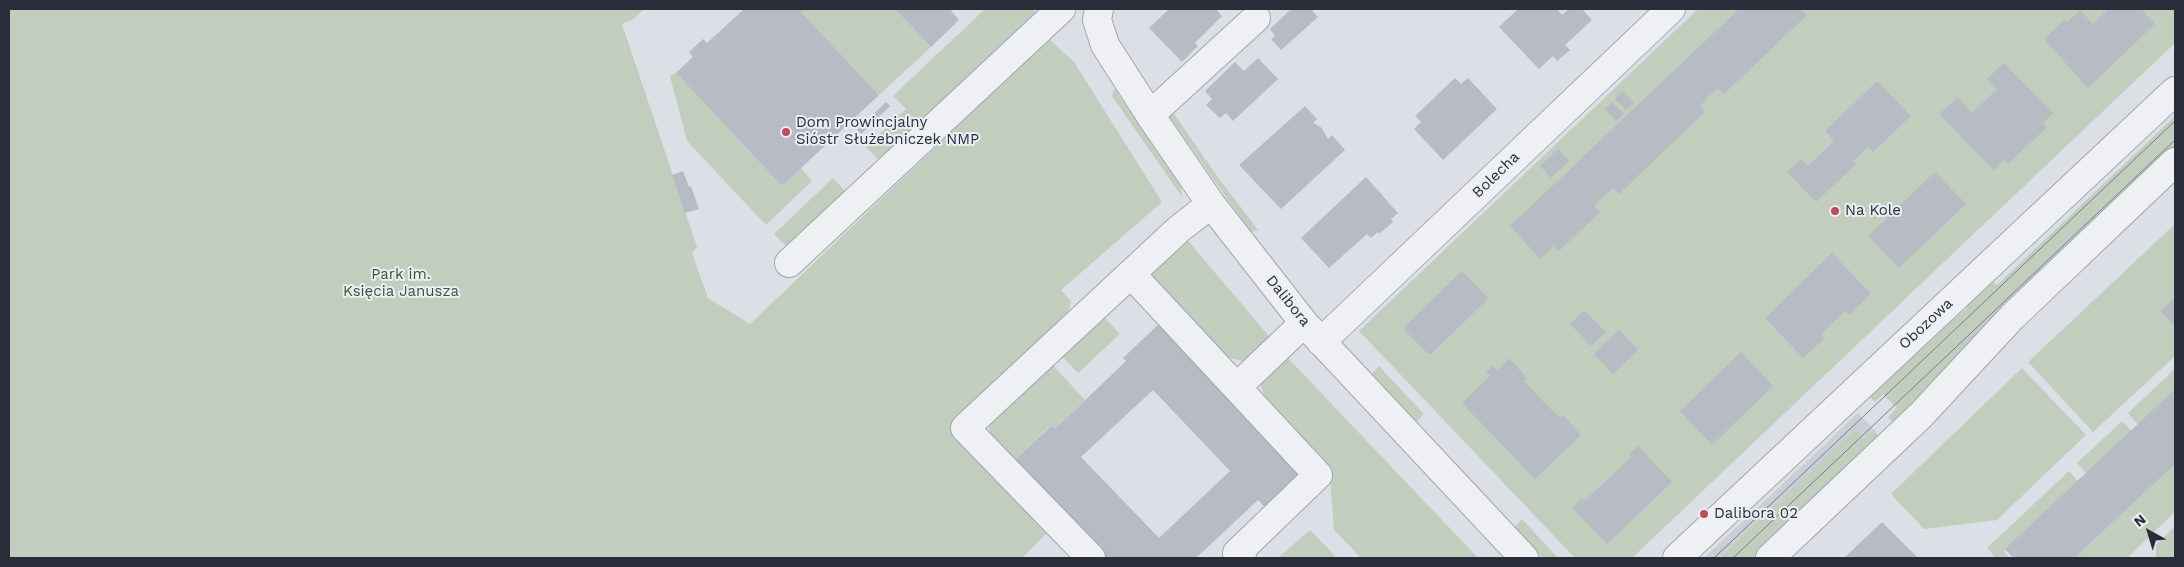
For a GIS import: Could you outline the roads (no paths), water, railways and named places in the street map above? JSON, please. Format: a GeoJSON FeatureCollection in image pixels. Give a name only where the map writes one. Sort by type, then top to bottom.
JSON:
{"type":"FeatureCollection","features":[{"type":"Feature","properties":{"kind":"street"},"geometry":{"type":"LineString","coordinates":[[789,263],[1060,9]]}},
{"type":"Feature","properties":{"kind":"street","name":"Bolecha"},"geometry":{"type":"LineString","coordinates":[[1237,387],[1313,332],[1671,9]]}},
{"type":"Feature","properties":{"kind":"street","name":"Dalibora"},"geometry":{"type":"LineString","coordinates":[[1098,10],[1098,26],[1105,45],[1211,204],[1313,332],[1524,558]]}},
{"type":"Feature","properties":{"kind":"street"},"geometry":{"type":"LineString","coordinates":[[1150,115],[1256,18]]}},
{"type":"Feature","properties":{"kind":"street","name":"Obozowa"},"geometry":{"type":"LineString","coordinates":[[1677,558],[2175,91]]}},
{"type":"Feature","properties":{"kind":"street"},"geometry":{"type":"LineString","coordinates":[[1770,558],[1921,415],[2012,317],[2175,162]]}},
{"type":"Feature","properties":{"kind":"street"},"geometry":{"type":"LineString","coordinates":[[1091,558],[965,428],[1179,229],[1211,204]]}},
{"type":"Feature","properties":{"kind":"street"},"geometry":{"type":"LineString","coordinates":[[1131,274],[1318,475],[1237,557]]}},
{"type":"Feature","properties":{"kind":"tram line"},"geometry":{"type":"LineString","coordinates":[[1714,558],[2175,121]]}},
{"type":"Feature","properties":{"kind":"tram line"},"geometry":{"type":"LineString","coordinates":[[1733,558],[2175,140]]}},
{"type":"Feature","properties":{"kind":"place","name":"Dom Prowincjalny Sióstr Służebniczek NMP"},"geometry":{"type":"Point","coordinates":[786,132]}},
{"type":"Feature","properties":{"kind":"place","name":"Na Kole"},"geometry":{"type":"Point","coordinates":[1835,211]}},
{"type":"Feature","properties":{"kind":"place","name":"Dalibora 02"},"geometry":{"type":"Point","coordinates":[1704,514]}},
{"type":"Feature","properties":{"kind":"park label","name":"Park im. Księcia Janusza"},"geometry":{"type":"Point","coordinates":[401,284]}}]}
